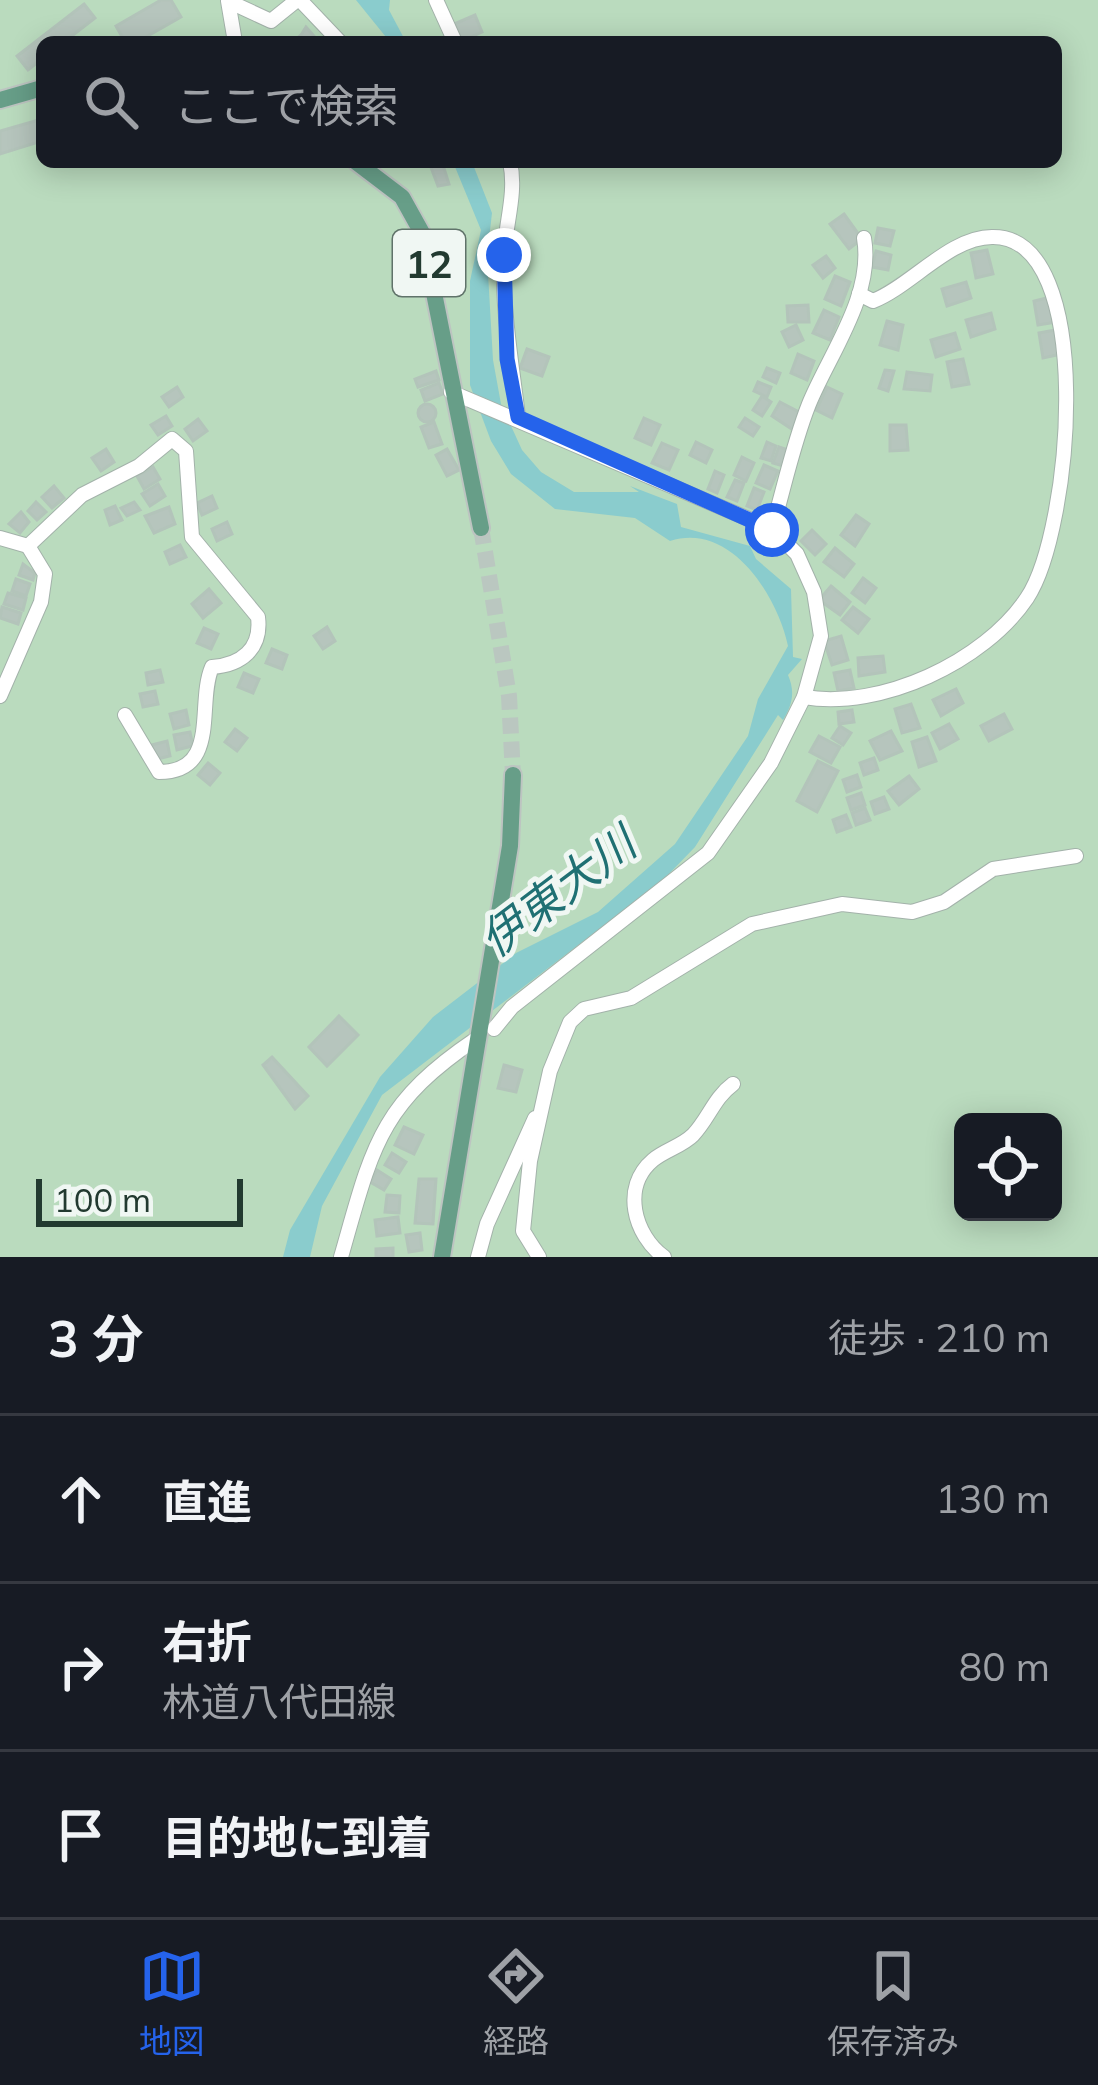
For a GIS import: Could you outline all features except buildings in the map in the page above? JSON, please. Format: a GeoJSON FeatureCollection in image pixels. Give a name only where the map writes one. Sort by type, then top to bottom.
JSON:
{"type":"FeatureCollection","features":[{"type":"Feature","properties":{"kind":"main road"},"geometry":{"type":"LineString","coordinates":[[0,100],[36,90]]}},
{"type":"Feature","properties":{"kind":"main road","name":"12"},"geometry":{"type":"LineString","coordinates":[[364,168],[402,197],[422,233],[481,528]]}},
{"type":"Feature","properties":{"kind":"main road"},"geometry":{"type":"LineString","coordinates":[[442,1257],[476,1040],[488,1024],[510,845],[513,775]]}},
{"type":"Feature","properties":{"kind":"street"},"geometry":{"type":"LineString","coordinates":[[227,1],[271,21],[299,0],[334,36]]}},
{"type":"Feature","properties":{"kind":"street"},"geometry":{"type":"LineString","coordinates":[[436,0],[452,36]]}},
{"type":"Feature","properties":{"kind":"street"},"geometry":{"type":"LineString","coordinates":[[227,1],[234,36]]}},
{"type":"Feature","properties":{"kind":"street"},"geometry":{"type":"LineString","coordinates":[[511,168],[505,278],[507,359],[518,417]]}},
{"type":"Feature","properties":{"kind":"street"},"geometry":{"type":"LineString","coordinates":[[804,697],[826,700],[907,687],[996,633],[1029,596],[1050,544],[1078,410],[1075,359],[1052,271],[1031,245],[990,236],[938,259],[902,290],[873,301],[859,293]]}},
{"type":"Feature","properties":{"kind":"street"},"geometry":{"type":"LineString","coordinates":[[772,530],[808,407],[859,293],[868,259],[864,238]]}},
{"type":"Feature","properties":{"kind":"street"},"geometry":{"type":"LineString","coordinates":[[451,392],[772,530],[797,554],[814,592],[820,636],[804,697],[771,763],[708,853],[488,1024]]}},
{"type":"Feature","properties":{"kind":"street"},"geometry":{"type":"LineString","coordinates":[[28,546],[82,495],[139,466],[172,439],[186,451],[192,537],[258,617],[257,643],[233,665],[212,667],[203,688],[207,732],[193,760],[176,772],[159,772],[125,715]]}},
{"type":"Feature","properties":{"kind":"street"},"geometry":{"type":"LineString","coordinates":[[0,538],[28,546],[45,574],[41,602],[0,696]]}},
{"type":"Feature","properties":{"kind":"street"},"geometry":{"type":"LineString","coordinates":[[539,1257],[523,1231],[542,1111],[556,1055],[570,1022],[584,1009],[631,998],[752,924],[842,904],[912,912],[944,902],[993,869],[1076,856]]}},
{"type":"Feature","properties":{"kind":"street"},"geometry":{"type":"LineString","coordinates":[[341,1257],[369,1153],[399,1103],[434,1068],[476,1040]]}},
{"type":"Feature","properties":{"kind":"street"},"geometry":{"type":"LineString","coordinates":[[664,1257],[637,1221],[634,1190],[645,1169],[691,1138],[717,1096],[733,1084]]}},
{"type":"Feature","properties":{"kind":"street"},"geometry":{"type":"LineString","coordinates":[[478,1257],[487,1224],[542,1111]]}},
{"type":"Feature","properties":{"kind":"green space"},"geometry":{"type":"Polygon","coordinates":[[[0,0],[1098,0],[1098,1257],[0,1257],[0,0]]]}},
{"type":"Feature","properties":{"kind":"water"},"geometry":{"type":"Polygon","coordinates":[[[356,0],[390,0],[389,10],[403,36],[385,36],[356,0]]]}},
{"type":"Feature","properties":{"kind":"water"},"geometry":{"type":"Polygon","coordinates":[[[455,168],[474,168],[492,213],[487,256],[493,360],[501,404],[522,450],[541,472],[574,492],[639,492],[630,486],[677,504],[681,527],[750,546],[756,559],[791,589],[793,657],[802,659],[788,675],[791,703],[783,720],[778,715],[695,847],[662,881],[382,1095],[322,1206],[310,1257],[283,1257],[290,1230],[380,1077],[433,1017],[516,953],[598,912],[675,844],[748,736],[758,699],[788,646],[762,586],[732,553],[713,542],[670,541],[635,518],[555,509],[511,474],[491,441],[470,385],[470,281],[481,230],[455,168]]]}},
{"type":"Feature","properties":{"kind":"tunnel"},"geometry":{"type":"LineString","coordinates":[[481,528],[509,696],[513,775]]}},
{"type":"Feature","properties":{"kind":"route"},"geometry":{"type":"LineString","coordinates":[[504,255],[507,359],[518,417],[772,530]]}},
{"type":"Feature","properties":{"kind":"water label","name":"伊東大川"},"geometry":{"type":"Point","coordinates":[557,891]}}]}
